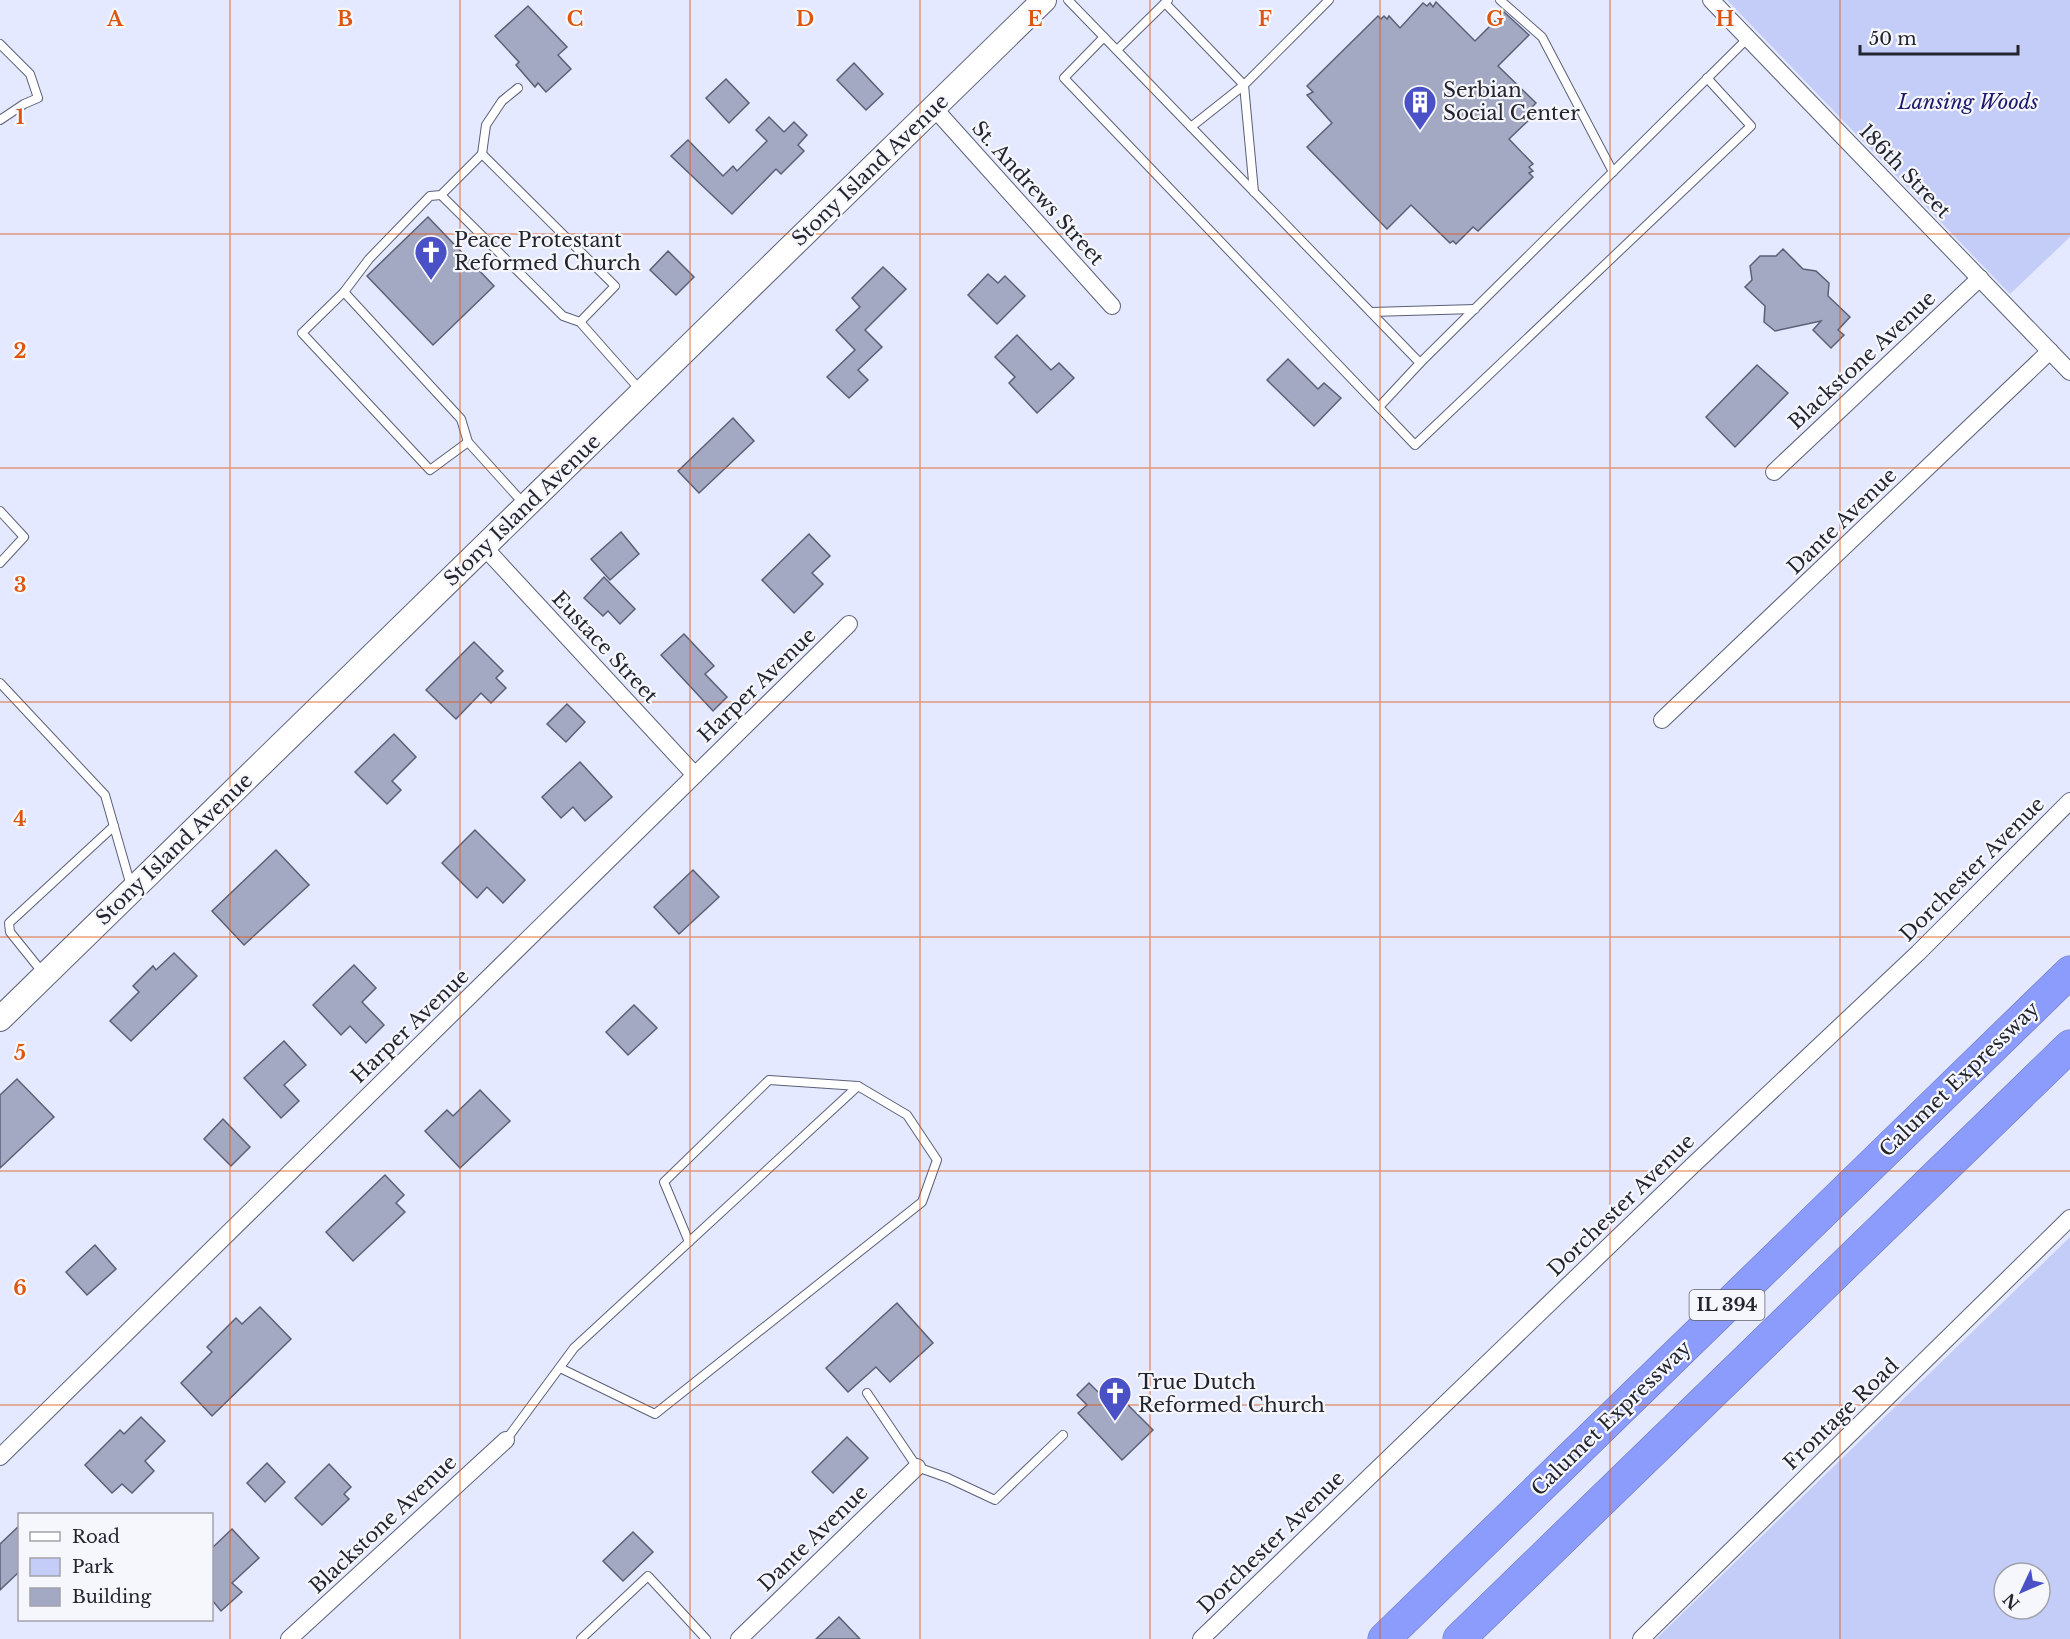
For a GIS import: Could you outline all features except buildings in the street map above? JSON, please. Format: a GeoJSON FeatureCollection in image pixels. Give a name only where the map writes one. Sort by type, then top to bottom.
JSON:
{"type":"FeatureCollection","features":[{"type":"Feature","properties":{"kind":"highway","name":"Calumet Expressway"},"geometry":{"type":"LineString","coordinates":[[1384,1639],[2070,972]]}},
{"type":"Feature","properties":{"kind":"highway","name":"IL 394"},"geometry":{"type":"LineString","coordinates":[[1459,1639],[2070,1046]]}},
{"type":"Feature","properties":{"kind":"street","name":"Stony Island Avenue"},"geometry":{"type":"LineString","coordinates":[[0,1019],[1044,0]]}},
{"type":"Feature","properties":{"kind":"street","name":"186th Street"},"geometry":{"type":"LineString","coordinates":[[1711,0],[2070,372]]}},
{"type":"Feature","properties":{"kind":"street","name":"St. Andrews Street"},"geometry":{"type":"LineString","coordinates":[[934,108],[1112,306]]}},
{"type":"Feature","properties":{"kind":"street","name":"Blackstone Avenue"},"geometry":{"type":"LineString","coordinates":[[1773,472],[1980,278]]}},
{"type":"Feature","properties":{"kind":"street","name":"Dante Avenue"},"geometry":{"type":"LineString","coordinates":[[1662,720],[2050,351]]}},
{"type":"Feature","properties":{"kind":"street","name":"Eustace Street"},"geometry":{"type":"LineString","coordinates":[[484,547],[695,775]]}},
{"type":"Feature","properties":{"kind":"street","name":"Harper Avenue"},"geometry":{"type":"LineString","coordinates":[[0,1457],[849,624]]}},
{"type":"Feature","properties":{"kind":"street","name":"Dorchester Avenue"},"geometry":{"type":"LineString","coordinates":[[1200,1639],[1692,1166],[1918,953],[2070,801]]}},
{"type":"Feature","properties":{"kind":"street","name":"Frontage Road"},"geometry":{"type":"LineString","coordinates":[[1641,1639],[2070,1218]]}},
{"type":"Feature","properties":{"kind":"street","name":"Blackstone Avenue"},"geometry":{"type":"LineString","coordinates":[[289,1639],[506,1440]]}},
{"type":"Feature","properties":{"kind":"street","name":"Dante Avenue"},"geometry":{"type":"LineString","coordinates":[[739,1639],[917,1467]]}},
{"type":"Feature","properties":{"kind":"lane"},"geometry":{"type":"LineString","coordinates":[[1068,0],[1420,363]]}},
{"type":"Feature","properties":{"kind":"lane"},"geometry":{"type":"LineString","coordinates":[[1191,127],[1244,85],[1329,0]]}},
{"type":"Feature","properties":{"kind":"lane"},"geometry":{"type":"LineString","coordinates":[[1500,0],[1542,37],[1613,172]]}},
{"type":"Feature","properties":{"kind":"lane"},"geometry":{"type":"LineString","coordinates":[[1117,50],[1167,1],[1244,85],[1254,192]]}},
{"type":"Feature","properties":{"kind":"lane"},"geometry":{"type":"LineString","coordinates":[[1104,37],[1064,78],[1415,445],[1752,126],[1707,78]]}},
{"type":"Feature","properties":{"kind":"lane"},"geometry":{"type":"LineString","coordinates":[[1379,407],[1420,363],[1748,38]]}},
{"type":"Feature","properties":{"kind":"lane"},"geometry":{"type":"LineString","coordinates":[[0,44],[30,74],[38,98],[24,104],[0,120]]}},
{"type":"Feature","properties":{"kind":"lane"},"geometry":{"type":"LineString","coordinates":[[468,442],[430,470],[302,333],[344,292],[369,259],[430,196],[441,195],[482,154],[486,124],[502,100],[518,88]]}},
{"type":"Feature","properties":{"kind":"lane"},"geometry":{"type":"LineString","coordinates":[[482,154],[615,286],[580,322]]}},
{"type":"Feature","properties":{"kind":"lane"},"geometry":{"type":"LineString","coordinates":[[441,195],[563,316],[580,322],[642,392]]}},
{"type":"Feature","properties":{"kind":"lane"},"geometry":{"type":"LineString","coordinates":[[344,292],[461,418],[468,442],[526,506]]}},
{"type":"Feature","properties":{"kind":"lane"},"geometry":{"type":"LineString","coordinates":[[1371,312],[1475,309]]}},
{"type":"Feature","properties":{"kind":"lane"},"geometry":{"type":"LineString","coordinates":[[0,512],[24,537],[0,563]]}},
{"type":"Feature","properties":{"kind":"lane"},"geometry":{"type":"LineString","coordinates":[[0,682],[105,795],[132,890]]}},
{"type":"Feature","properties":{"kind":"lane"},"geometry":{"type":"LineString","coordinates":[[45,975],[10,932],[9,923],[114,826]]}},
{"type":"Feature","properties":{"kind":"lane"},"geometry":{"type":"LineString","coordinates":[[560,1368],[655,1414],[922,1202],[937,1160],[907,1115],[858,1086],[769,1080],[664,1182],[688,1242]]}},
{"type":"Feature","properties":{"kind":"lane"},"geometry":{"type":"LineString","coordinates":[[506,1440],[574,1348],[858,1086]]}},
{"type":"Feature","properties":{"kind":"lane"},"geometry":{"type":"LineString","coordinates":[[867,1393],[917,1467],[948,1478],[995,1500],[1063,1435]]}},
{"type":"Feature","properties":{"kind":"lane"},"geometry":{"type":"LineString","coordinates":[[581,1639],[648,1576],[706,1639]]}},
{"type":"Feature","properties":{"kind":"green space","name":"Lansing Woods"},"geometry":{"type":"Polygon","coordinates":[[[1727,0],[2070,0],[2070,237],[2010,294],[1727,0]]]}},
{"type":"Feature","properties":{"kind":"green space"},"geometry":{"type":"Polygon","coordinates":[[[2070,1237],[2070,1639],[1656,1639],[2070,1237]]]}},
{"type":"Feature","properties":{"kind":"place","name":"Serbian Social Center"},"geometry":{"type":"Point","coordinates":[1420,131]}},
{"type":"Feature","properties":{"kind":"place","name":"Peace Protestant Reformed Church"},"geometry":{"type":"Point","coordinates":[431,281]}},
{"type":"Feature","properties":{"kind":"place","name":"True Dutch Reformed Church"},"geometry":{"type":"Point","coordinates":[1115,1422]}}]}
